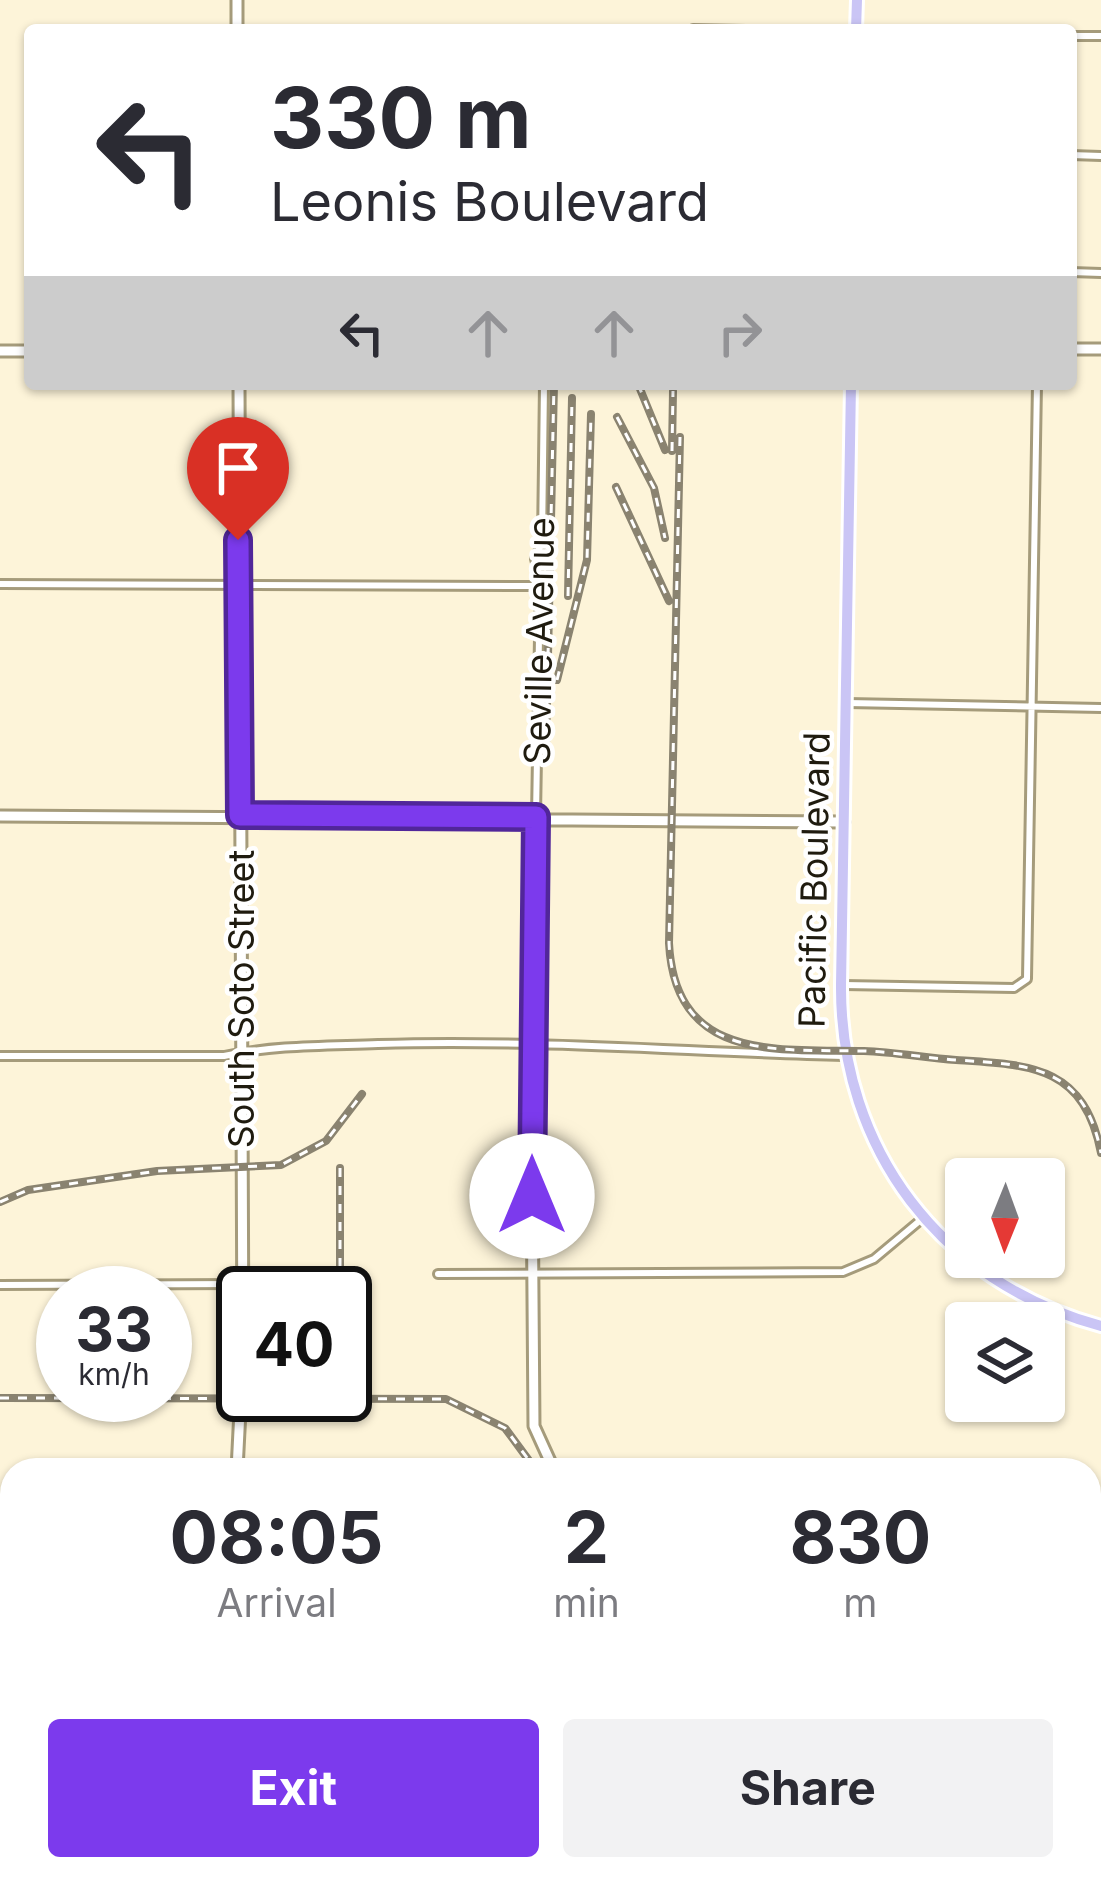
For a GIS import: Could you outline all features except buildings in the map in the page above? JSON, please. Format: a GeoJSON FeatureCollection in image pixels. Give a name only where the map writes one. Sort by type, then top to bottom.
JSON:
{"type":"FeatureCollection","features":[{"type":"Feature","properties":{"kind":"main road","name":"South Soto Street"},"geometry":{"type":"LineString","coordinates":[[239,390],[242,1266]]}},
{"type":"Feature","properties":{"kind":"main road","name":"Pacific Boulevard"},"geometry":{"type":"LineString","coordinates":[[851,390],[843,1056],[870,1138],[923,1218],[1004,1285],[1061,1314],[1101,1326]]}},
{"type":"Feature","properties":{"kind":"main road"},"geometry":{"type":"LineString","coordinates":[[0,816],[844,822]]}},
{"type":"Feature","properties":{"kind":"main road","name":"Seville Avenue"},"geometry":{"type":"LineString","coordinates":[[536,817],[531,1042],[534,1426],[549,1458]]}},
{"type":"Feature","properties":{"kind":"main road","name":"South Soto Street"},"geometry":{"type":"LineString","coordinates":[[237,1458],[238,1422]]}},
{"type":"Feature","properties":{"kind":"street","name":"Seville Avenue"},"geometry":{"type":"LineString","coordinates":[[536,817],[540,586],[535,559],[542,542],[544,390]]}},
{"type":"Feature","properties":{"kind":"street"},"geometry":{"type":"LineString","coordinates":[[841,986],[1014,988],[1024,984],[1028,973],[1037,390]]}},
{"type":"Feature","properties":{"kind":"street"},"geometry":{"type":"LineString","coordinates":[[0,584],[540,586]]}},
{"type":"Feature","properties":{"kind":"street"},"geometry":{"type":"LineString","coordinates":[[846,703],[1101,708]]}},
{"type":"Feature","properties":{"kind":"street"},"geometry":{"type":"LineString","coordinates":[[0,1057],[531,1042],[843,1056]]}},
{"type":"Feature","properties":{"kind":"street"},"geometry":{"type":"LineString","coordinates":[[438,1274],[843,1272],[874,1259],[923,1218]]}},
{"type":"Feature","properties":{"kind":"street"},"geometry":{"type":"LineString","coordinates":[[0,1285],[216,1284]]}},
{"type":"Feature","properties":{"kind":"railway"},"geometry":{"type":"LineString","coordinates":[[546,747],[554,390]]}},
{"type":"Feature","properties":{"kind":"railway"},"geometry":{"type":"LineString","coordinates":[[640,390],[665,450]]}},
{"type":"Feature","properties":{"kind":"railway"},"geometry":{"type":"LineString","coordinates":[[672,451],[673,391]]}},
{"type":"Feature","properties":{"kind":"railway"},"geometry":{"type":"LineString","coordinates":[[568,596],[572,398]]}},
{"type":"Feature","properties":{"kind":"railway"},"geometry":{"type":"LineString","coordinates":[[557,680],[587,560],[591,414]]}},
{"type":"Feature","properties":{"kind":"railway"},"geometry":{"type":"LineString","coordinates":[[617,417],[654,488],[665,538]]}},
{"type":"Feature","properties":{"kind":"railway"},"geometry":{"type":"LineString","coordinates":[[680,437],[669,943],[675,982],[690,1010],[710,1029],[765,1047],[876,1052],[1030,1068],[1067,1086],[1082,1102],[1101,1153]]}},
{"type":"Feature","properties":{"kind":"railway"},"geometry":{"type":"LineString","coordinates":[[616,487],[669,601]]}},
{"type":"Feature","properties":{"kind":"railway"},"geometry":{"type":"LineString","coordinates":[[0,1202],[28,1190],[157,1171],[281,1165],[326,1141],[362,1094]]}},
{"type":"Feature","properties":{"kind":"railway"},"geometry":{"type":"LineString","coordinates":[[340,1168],[340,1266]]}},
{"type":"Feature","properties":{"kind":"railway"},"geometry":{"type":"LineString","coordinates":[[0,1398],[446,1399],[505,1428],[527,1458]]}},
{"type":"Feature","properties":{"kind":"route"},"geometry":{"type":"LineString","coordinates":[[238,540],[240,815],[536,817],[532,1196]]}}]}
